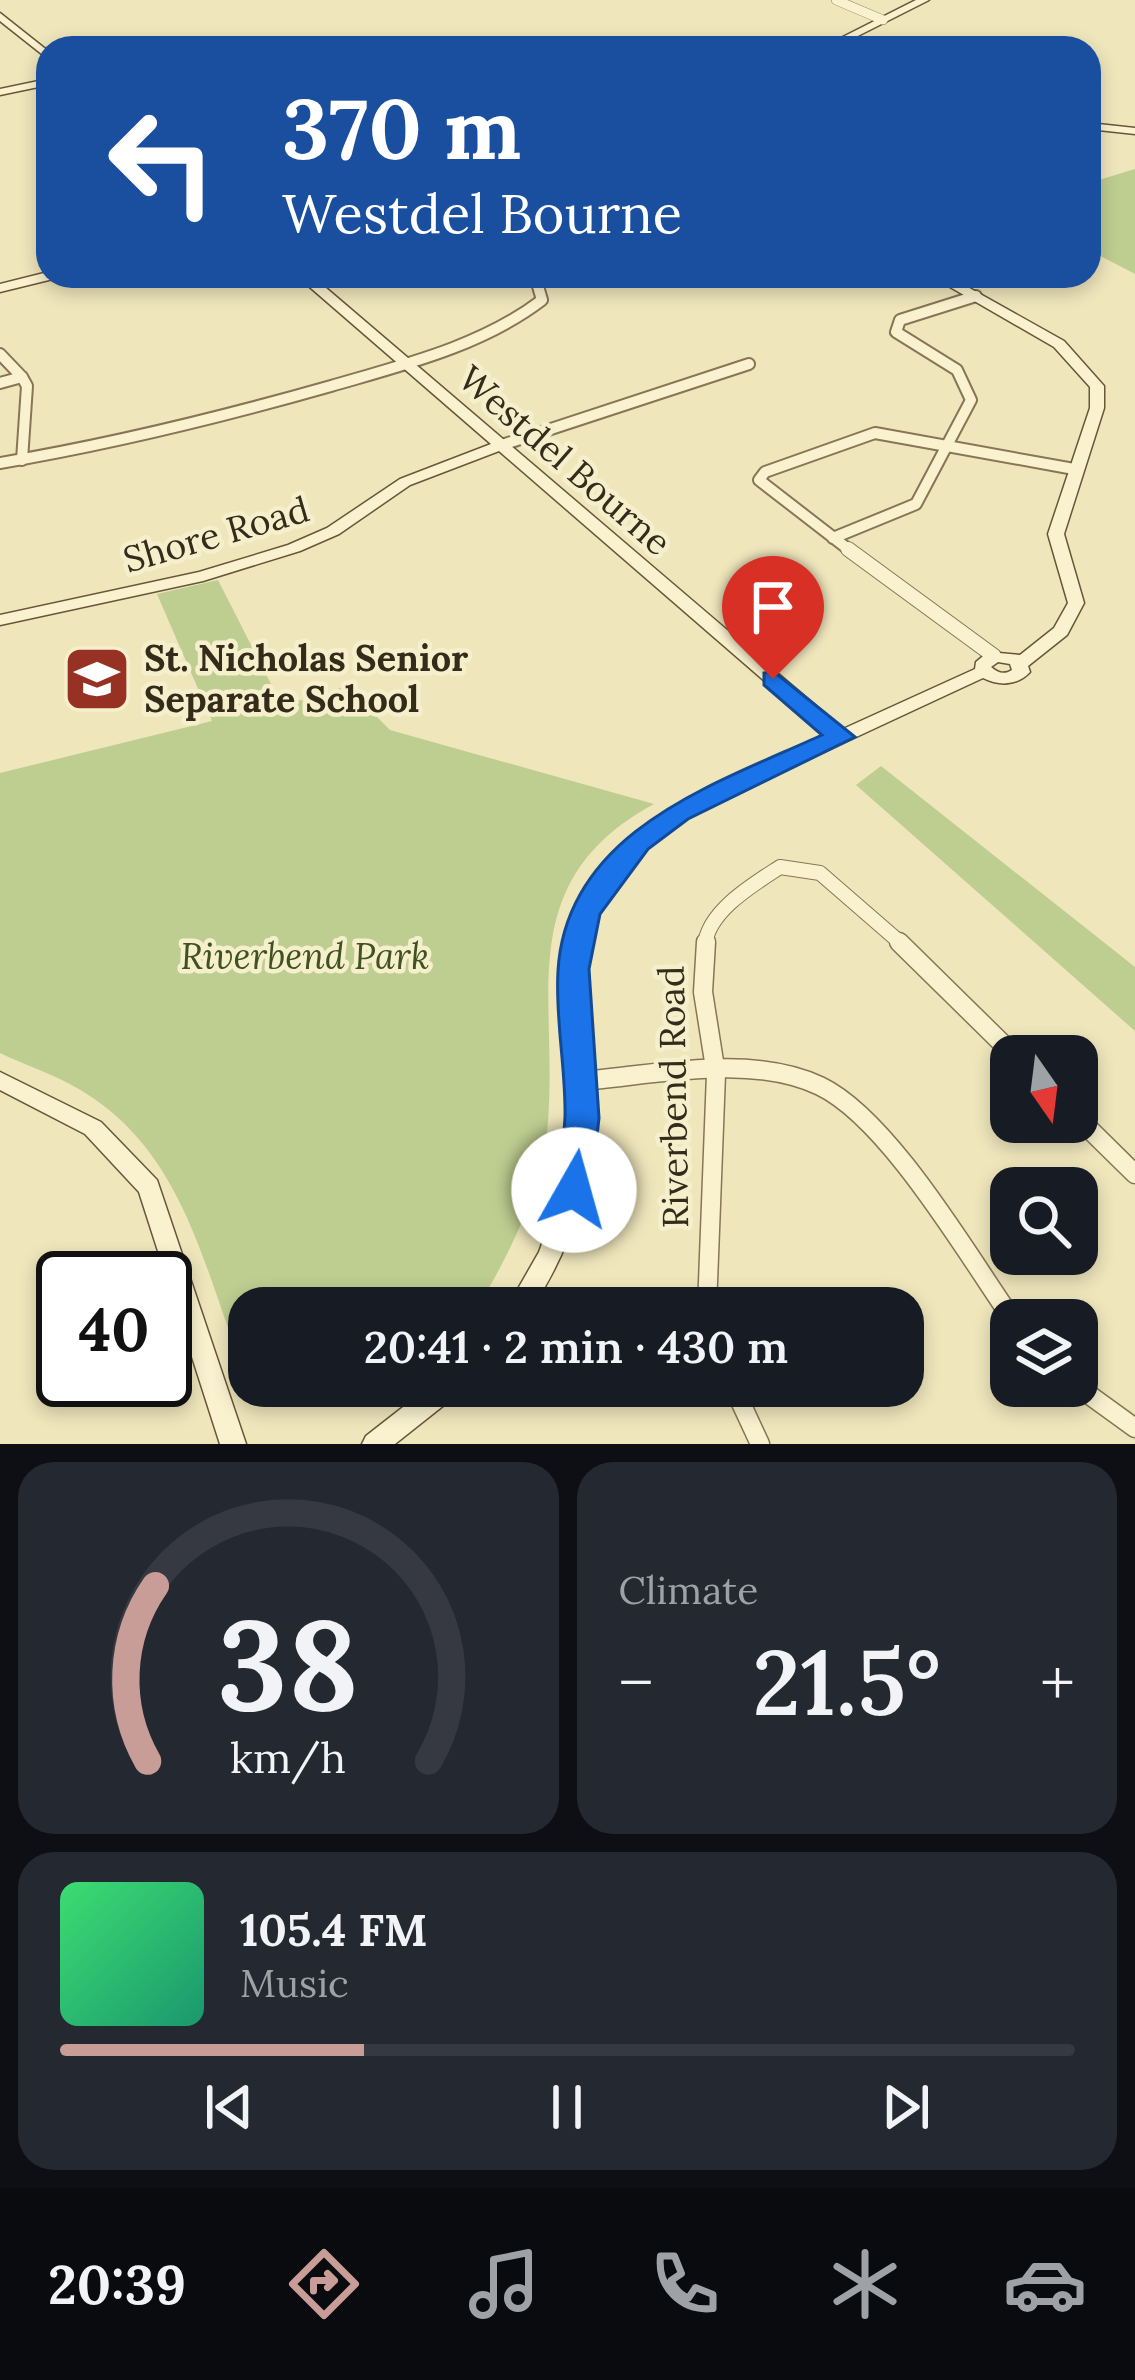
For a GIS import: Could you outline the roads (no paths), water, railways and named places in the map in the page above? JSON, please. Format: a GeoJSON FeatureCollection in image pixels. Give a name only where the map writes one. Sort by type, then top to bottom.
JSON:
{"type":"FeatureCollection","features":[{"type":"Feature","properties":{"kind":"street"},"geometry":{"type":"LineString","coordinates":[[836,0],[883,20]]}},
{"type":"Feature","properties":{"kind":"street"},"geometry":{"type":"LineString","coordinates":[[850,36],[924,0]]}},
{"type":"Feature","properties":{"kind":"street"},"geometry":{"type":"LineString","coordinates":[[0,16],[36,46]]}},
{"type":"Feature","properties":{"kind":"street"},"geometry":{"type":"LineString","coordinates":[[0,92],[36,84]]}},
{"type":"Feature","properties":{"kind":"street"},"geometry":{"type":"LineString","coordinates":[[1101,127],[1135,131]]}},
{"type":"Feature","properties":{"kind":"street"},"geometry":{"type":"LineString","coordinates":[[0,285],[36,276]]}},
{"type":"Feature","properties":{"kind":"street","name":"Westdel Bourne"},"geometry":{"type":"LineString","coordinates":[[318,288],[841,737]]}},
{"type":"Feature","properties":{"kind":"street"},"geometry":{"type":"LineString","coordinates":[[0,463],[135,440],[403,361],[532,316],[542,300],[538,288]]}},
{"type":"Feature","properties":{"kind":"street"},"geometry":{"type":"LineString","coordinates":[[534,1287],[574,1190],[581,1081],[573,969],[585,912],[604,881],[638,842],[678,812],[1034,650],[1061,631],[1076,602],[1056,534],[1096,408],[1097,386],[1059,344],[961,288]]}},
{"type":"Feature","properties":{"kind":"street"},"geometry":{"type":"LineString","coordinates":[[832,538],[916,504],[971,400],[968,382],[957,370],[896,332],[900,320],[976,296]]}},
{"type":"Feature","properties":{"kind":"street"},"geometry":{"type":"LineString","coordinates":[[0,354],[27,386],[22,460]]}},
{"type":"Feature","properties":{"kind":"street"},"geometry":{"type":"LineString","coordinates":[[502,445],[749,364]]}},
{"type":"Feature","properties":{"kind":"street"},"geometry":{"type":"LineString","coordinates":[[0,383],[22,377]]}},
{"type":"Feature","properties":{"kind":"street"},"geometry":{"type":"LineString","coordinates":[[998,664],[759,481],[765,472],[875,434],[1074,469]]}},
{"type":"Feature","properties":{"kind":"street","name":"Shore Road"},"geometry":{"type":"LineString","coordinates":[[0,620],[203,576],[294,548],[333,531],[405,482],[502,445]]}},
{"type":"Feature","properties":{"kind":"street","name":"Riverbend Road"},"geometry":{"type":"LineString","coordinates":[[708,1287],[716,1074],[704,992],[706,935],[740,893],[780,867],[820,873],[857,901],[994,1035]]}},
{"type":"Feature","properties":{"kind":"street"},"geometry":{"type":"LineString","coordinates":[[581,1081],[716,1074],[784,1077],[822,1087],[878,1137],[997,1299]]}},
{"type":"Feature","properties":{"kind":"street"},"geometry":{"type":"LineString","coordinates":[[0,1080],[93,1128],[149,1187],[233,1444]]}},
{"type":"Feature","properties":{"kind":"street"},"geometry":{"type":"LineString","coordinates":[[1098,1138],[1135,1174]]}},
{"type":"Feature","properties":{"kind":"street"},"geometry":{"type":"LineString","coordinates":[[1098,1402],[1135,1431],[1127,1444]]}},
{"type":"Feature","properties":{"kind":"street"},"geometry":{"type":"LineString","coordinates":[[375,1444],[422,1407]]}},
{"type":"Feature","properties":{"kind":"street"},"geometry":{"type":"LineString","coordinates":[[743,1407],[760,1444]]}},
{"type":"Feature","properties":{"kind":"place","name":"St. Nicholas Senior Separate School"},"geometry":{"type":"Point","coordinates":[97,679]}},
{"type":"Feature","properties":{"kind":"park label","name":"Riverbend Park"},"geometry":{"type":"Point","coordinates":[305,956]}}]}
